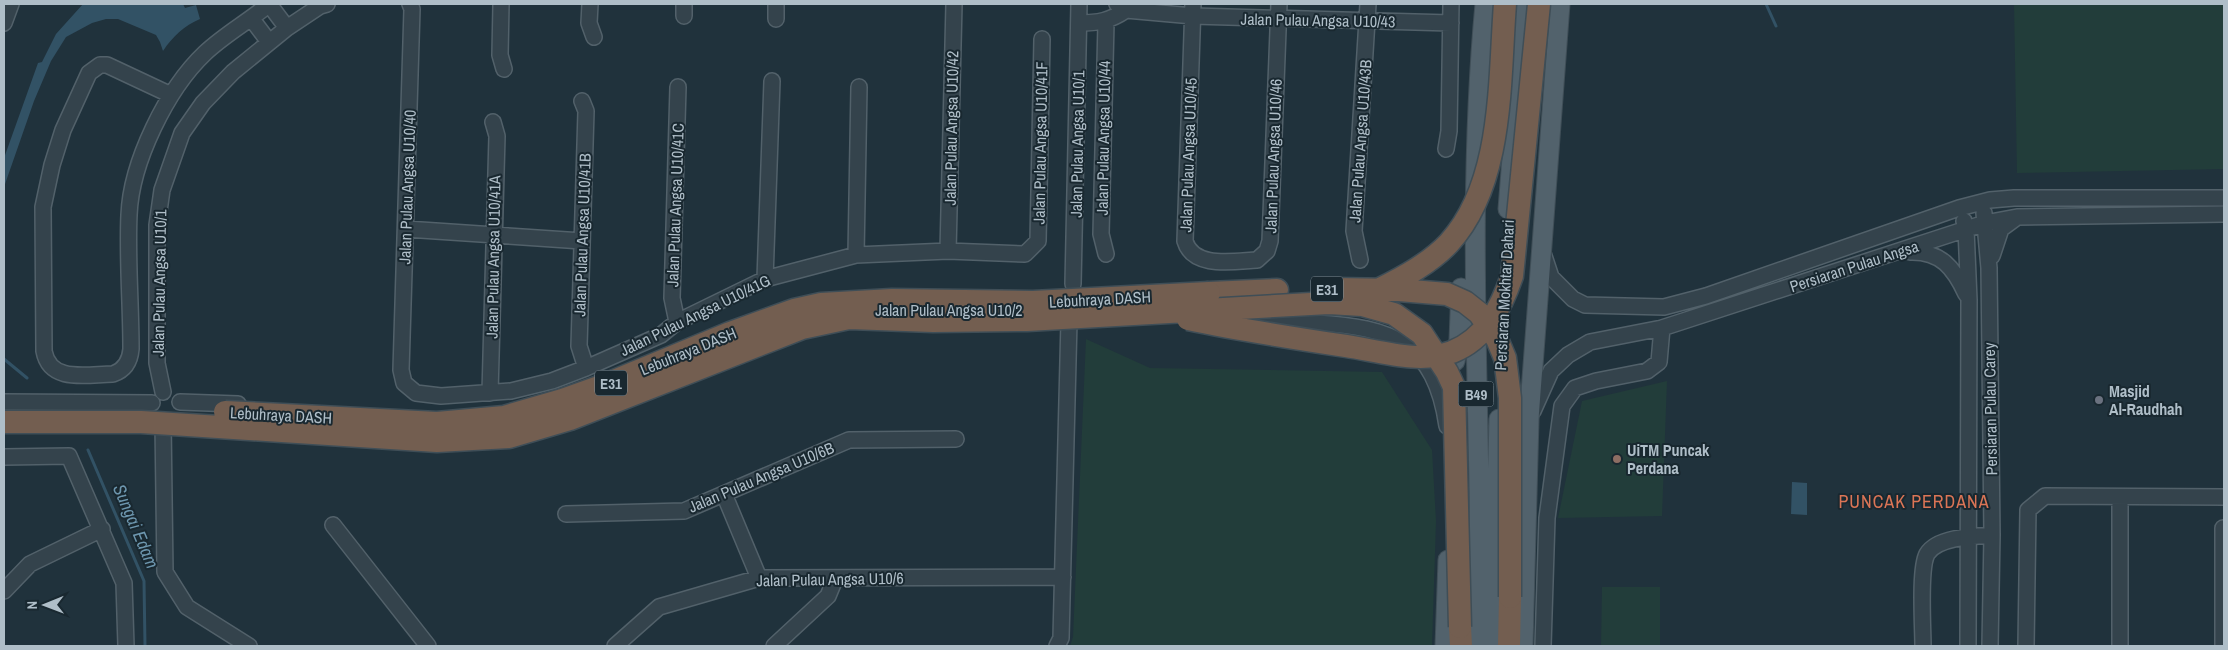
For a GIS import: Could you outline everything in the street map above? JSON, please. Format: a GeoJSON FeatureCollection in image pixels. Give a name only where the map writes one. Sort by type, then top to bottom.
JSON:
{"type":"FeatureCollection","features":[{"type":"Feature","properties":{"kind":"highway"},"geometry":{"type":"LineString","coordinates":[[1377,291],[1408,274],[1433,257],[1460,229],[1483,187],[1495,136],[1505,4]]}},
{"type":"Feature","properties":{"kind":"highway"},"geometry":{"type":"LineString","coordinates":[[1163,313],[1244,331],[1408,356],[1452,352],[1477,336],[1496,315],[1512,276],[1539,4]]}},
{"type":"Feature","properties":{"kind":"highway","name":"Lebuhraya DASH"},"geometry":{"type":"LineString","coordinates":[[4,408],[158,408],[437,423],[504,417],[562,400],[607,384],[730,333],[794,310],[820,304],[892,300],[1033,302],[1293,289],[1399,290],[1447,294],[1465,302],[1479,312],[1497,339],[1505,358],[1510,398],[1509,646]]}},
{"type":"Feature","properties":{"kind":"highway"},"geometry":{"type":"LineString","coordinates":[[1163,313],[1282,304],[1329,303],[1362,305],[1394,314],[1422,334],[1447,372],[1454,387],[1461,636]]}},
{"type":"Feature","properties":{"kind":"highway","name":"Lebuhraya DASH"},"geometry":{"type":"LineString","coordinates":[[4,422],[141,422],[436,441],[509,437],[570,419],[802,328],[848,318],[933,321],[1027,320],[1163,313]]}},
{"type":"Feature","properties":{"kind":"main road","name":"Persiaran Mokhtar Dahari"},"geometry":{"type":"LineString","coordinates":[[1476,646],[1479,486],[1474,274],[1477,212],[1476,141],[1485,4]]}},
{"type":"Feature","properties":{"kind":"main road","name":"Persiaran Mokhtar Dahari"},"geometry":{"type":"LineString","coordinates":[[1493,646],[1500,356],[1506,232],[1524,4]]}},
{"type":"Feature","properties":{"kind":"main road"},"geometry":{"type":"LineString","coordinates":[[1524,646],[1529,419],[1560,4]]}},
{"type":"Feature","properties":{"kind":"main road"},"geometry":{"type":"LineString","coordinates":[[1445,646],[1450,386],[1459,340],[1462,277],[1476,141]]}},
{"type":"Feature","properties":{"kind":"street"},"geometry":{"type":"LineString","coordinates":[[4,23],[11,4]]}},
{"type":"Feature","properties":{"kind":"street"},"geometry":{"type":"LineString","coordinates":[[171,95],[115,67],[100,65],[88,72],[63,130],[52,165],[43,207],[44,351],[45,359],[50,368],[58,373],[113,374],[120,372],[130,357],[129,214],[144,152],[158,117],[171,95],[206,53],[268,4],[287,28]]}},
{"type":"Feature","properties":{"kind":"street","name":"Jalan Pulau Angsa U10/1"},"geometry":{"type":"LineString","coordinates":[[163,392],[157,363],[158,225],[162,190],[182,133],[203,103],[233,72],[287,28],[320,6],[327,4]]}},
{"type":"Feature","properties":{"kind":"street"},"geometry":{"type":"LineString","coordinates":[[501,4],[500,55],[504,69]]}},
{"type":"Feature","properties":{"kind":"street"},"geometry":{"type":"LineString","coordinates":[[590,4],[589,24],[594,37]]}},
{"type":"Feature","properties":{"kind":"street","name":"Jalan Pulau Angsa U10/42"},"geometry":{"type":"LineString","coordinates":[[948,251],[954,4]]}},
{"type":"Feature","properties":{"kind":"street","name":"Jalan Pulau Angsa U10/1"},"geometry":{"type":"LineString","coordinates":[[1072,284],[1079,4]]}},
{"type":"Feature","properties":{"kind":"street","name":"Jalan Pulau Angsa U10/43B"},"geometry":{"type":"LineString","coordinates":[[1360,260],[1354,231],[1368,4]]}},
{"type":"Feature","properties":{"kind":"street"},"geometry":{"type":"LineString","coordinates":[[1446,149],[1449,131],[1451,4]]}},
{"type":"Feature","properties":{"kind":"street","name":"Jalan Pulau Angsa U10/40"},"geometry":{"type":"LineString","coordinates":[[401,370],[406,229],[409,5]]}},
{"type":"Feature","properties":{"kind":"street"},"geometry":{"type":"LineString","coordinates":[[1079,23],[1102,22],[1122,7]]}},
{"type":"Feature","properties":{"kind":"street","name":"Jalan Pulau Angsa U10/43"},"geometry":{"type":"LineString","coordinates":[[1122,7],[1279,11],[1367,21],[1451,23]]}},
{"type":"Feature","properties":{"kind":"street","name":"Jalan Pulau Angsa U10/45"},"geometry":{"type":"LineString","coordinates":[[1193,10],[1185,241],[1187,249],[1196,257],[1204,260],[1229,261]]}},
{"type":"Feature","properties":{"kind":"street","name":"Jalan Pulau Angsa U10/46"},"geometry":{"type":"LineString","coordinates":[[1229,261],[1257,260],[1267,251],[1270,241],[1279,11]]}},
{"type":"Feature","properties":{"kind":"street"},"geometry":{"type":"LineString","coordinates":[[251,18],[269,42]]}},
{"type":"Feature","properties":{"kind":"street","name":"Jalan Pulau Angsa U10/44"},"geometry":{"type":"LineString","coordinates":[[1102,22],[1101,234],[1106,254]]}},
{"type":"Feature","properties":{"kind":"street","name":"Jalan Pulau Angsa U10/41F"},"geometry":{"type":"LineString","coordinates":[[948,251],[1025,254],[1038,241],[1042,40]]}},
{"type":"Feature","properties":{"kind":"street"},"geometry":{"type":"LineString","coordinates":[[765,279],[772,81]]}},
{"type":"Feature","properties":{"kind":"street","name":"Jalan Pulau Angsa U10/41C"},"geometry":{"type":"LineString","coordinates":[[677,322],[672,298],[678,87]]}},
{"type":"Feature","properties":{"kind":"street"},"geometry":{"type":"LineString","coordinates":[[856,255],[859,87]]}},
{"type":"Feature","properties":{"kind":"street","name":"Jalan Pulau Angsa U10/41B"},"geometry":{"type":"LineString","coordinates":[[582,101],[586,111],[579,346],[586,368]]}},
{"type":"Feature","properties":{"kind":"street","name":"Jalan Pulau Angsa U10/41A"},"geometry":{"type":"LineString","coordinates":[[490,393],[497,136],[493,122]]}},
{"type":"Feature","properties":{"kind":"street"},"geometry":{"type":"LineString","coordinates":[[1085,296],[1325,296],[1380,286],[1413,276],[1445,252],[1458,235],[1476,141]]}},
{"type":"Feature","properties":{"kind":"street","name":"Persiaran Pulau Angsa"},"geometry":{"type":"LineString","coordinates":[[1542,249],[1551,277],[1573,299],[1585,305],[1664,307],[1706,296],[1959,208],[1983,202],[2014,198],[2224,198]]}},
{"type":"Feature","properties":{"kind":"street","name":"Persiaran Pulau Carey"},"geometry":{"type":"LineString","coordinates":[[1983,202],[1988,268],[1992,535],[1990,646]]}},
{"type":"Feature","properties":{"kind":"street","name":"Persiaran Pulau Carey"},"geometry":{"type":"LineString","coordinates":[[1959,208],[1966,229],[1969,300],[1968,646]]}},
{"type":"Feature","properties":{"kind":"street","name":"Persiaran Pulau Angsa"},"geometry":{"type":"LineString","coordinates":[[1529,419],[1550,371],[1568,355],[1590,342],[1662,328],[1985,223],[2017,217],[2224,214]]}},
{"type":"Feature","properties":{"kind":"street"},"geometry":{"type":"LineString","coordinates":[[1988,268],[2001,229],[2017,217]]}},
{"type":"Feature","properties":{"kind":"street"},"geometry":{"type":"LineString","coordinates":[[406,229],[582,241]]}},
{"type":"Feature","properties":{"kind":"street","name":"Jalan Pulau Angsa U10/41G"},"geometry":{"type":"LineString","coordinates":[[401,370],[404,382],[416,393],[441,396],[490,393],[539,385],[586,368],[660,335],[677,322],[765,279],[856,255],[948,251]]}},
{"type":"Feature","properties":{"kind":"street"},"geometry":{"type":"LineString","coordinates":[[1898,252],[1928,252],[1945,262],[1958,278],[1969,300]]}},
{"type":"Feature","properties":{"kind":"street"},"geometry":{"type":"LineString","coordinates":[[1072,284],[1078,287],[1085,296],[1086,307],[1080,317],[1069,320],[1060,318],[1052,311],[1050,299],[1052,294],[1061,286],[1072,284]]}},
{"type":"Feature","properties":{"kind":"street","name":"Jalan Pulau Angsa U10/2"},"geometry":{"type":"LineString","coordinates":[[180,402],[257,404],[417,417],[479,414],[564,393],[723,329],[791,305],[860,293],[896,290],[1052,294]]}},
{"type":"Feature","properties":{"kind":"street","name":"Jalan Pulau Angsa U10/2"},"geometry":{"type":"LineString","coordinates":[[4,422],[165,419],[345,431],[463,435],[509,432],[577,412],[800,325],[845,313],[887,307],[1052,311]]}},
{"type":"Feature","properties":{"kind":"street"},"geometry":{"type":"LineString","coordinates":[[1083,313],[1351,325],[1375,330],[1409,348],[1427,366],[1436,382],[1445,410],[1450,447]]}},
{"type":"Feature","properties":{"kind":"street"},"geometry":{"type":"LineString","coordinates":[[1057,646],[1061,638],[1069,320]]}},
{"type":"Feature","properties":{"kind":"street"},"geometry":{"type":"LineString","coordinates":[[1543,646],[1547,518],[1562,406],[1575,388],[1596,381],[1647,371],[1659,362],[1662,328]]}},
{"type":"Feature","properties":{"kind":"street"},"geometry":{"type":"LineString","coordinates":[[163,392],[172,393],[180,402],[181,407],[165,419],[152,412],[152,403],[156,396],[163,392]]}},
{"type":"Feature","properties":{"kind":"street"},"geometry":{"type":"LineString","coordinates":[[4,402],[152,403]]}},
{"type":"Feature","properties":{"kind":"street"},"geometry":{"type":"LineString","coordinates":[[165,419],[165,572],[187,608],[249,646]]}},
{"type":"Feature","properties":{"kind":"street","name":"Jalan Pulau Angsa U10/6B"},"geometry":{"type":"LineString","coordinates":[[566,514],[684,511],[849,440],[956,439]]}},
{"type":"Feature","properties":{"kind":"street"},"geometry":{"type":"LineString","coordinates":[[4,457],[69,456],[124,583],[126,646]]}},
{"type":"Feature","properties":{"kind":"street"},"geometry":{"type":"LineString","coordinates":[[724,494],[759,578]]}},
{"type":"Feature","properties":{"kind":"street"},"geometry":{"type":"LineString","coordinates":[[2026,646],[2028,510],[2044,496],[2224,497]]}},
{"type":"Feature","properties":{"kind":"street"},"geometry":{"type":"LineString","coordinates":[[2120,496],[2120,646]]}},
{"type":"Feature","properties":{"kind":"street"},"geometry":{"type":"LineString","coordinates":[[333,525],[428,646]]}},
{"type":"Feature","properties":{"kind":"street"},"geometry":{"type":"LineString","coordinates":[[2222,528],[2223,646]]}},
{"type":"Feature","properties":{"kind":"street"},"geometry":{"type":"LineString","coordinates":[[4,590],[30,564],[102,530]]}},
{"type":"Feature","properties":{"kind":"street"},"geometry":{"type":"LineString","coordinates":[[1923,646],[1924,566],[1928,553],[1941,543],[1968,536],[1992,535]]}},
{"type":"Feature","properties":{"kind":"street","name":"Jalan Pulau Angsa U10/6"},"geometry":{"type":"LineString","coordinates":[[615,646],[659,607],[759,578],[1063,577]]}},
{"type":"Feature","properties":{"kind":"street"},"geometry":{"type":"LineString","coordinates":[[774,646],[828,596],[836,579]]}},
{"type":"Feature","properties":{"kind":"green space"},"geometry":{"type":"Polygon","coordinates":[[[2014,4],[2224,4],[2224,169],[2017,173],[2014,4]]]}},
{"type":"Feature","properties":{"kind":"green space"},"geometry":{"type":"Polygon","coordinates":[[[1086,339],[1150,368],[1382,372],[1432,450],[1436,521],[1432,646],[1070,646],[1073,637],[1086,339]]]}},
{"type":"Feature","properties":{"kind":"green space"},"geometry":{"type":"Polygon","coordinates":[[[1667,381],[1662,516],[1558,518],[1582,401],[1667,381]]]}},
{"type":"Feature","properties":{"kind":"green space"},"geometry":{"type":"Polygon","coordinates":[[[1602,587],[1660,587],[1660,646],[1601,646],[1602,587]]]}},
{"type":"Feature","properties":{"kind":"water"},"geometry":{"type":"Polygon","coordinates":[[[83,4],[183,4],[185,8],[196,5],[200,19],[179,32],[163,51],[156,35],[118,19],[106,19],[92,23],[66,37],[51,61],[34,101],[4,187],[4,158],[38,63],[42,62],[56,34],[83,4]]]}},
{"type":"Feature","properties":{"kind":"water"},"geometry":{"type":"Polygon","coordinates":[[[1792,482],[1807,483],[1807,515],[1791,514],[1792,482]]]}},
{"type":"Feature","properties":{"kind":"waterway"},"geometry":{"type":"LineString","coordinates":[[1766,4],[1776,26]]}},
{"type":"Feature","properties":{"kind":"waterway","name":"Sungai Edam"},"geometry":{"type":"LineString","coordinates":[[4,359],[27,378]]}},
{"type":"Feature","properties":{"kind":"waterway","name":"Sungai Edam"},"geometry":{"type":"LineString","coordinates":[[88,450],[144,581],[145,646]]}},
{"type":"Feature","properties":{"kind":"place","name":"Masjid Al-Raudhah"},"geometry":{"type":"Point","coordinates":[2099,400]}},
{"type":"Feature","properties":{"kind":"place","name":"UiTM Puncak Perdana"},"geometry":{"type":"Point","coordinates":[1617,459]}},
{"type":"Feature","properties":{"kind":"district","name":"PUNCAK PERDANA"},"geometry":{"type":"Point","coordinates":[1914,501]}}]}
